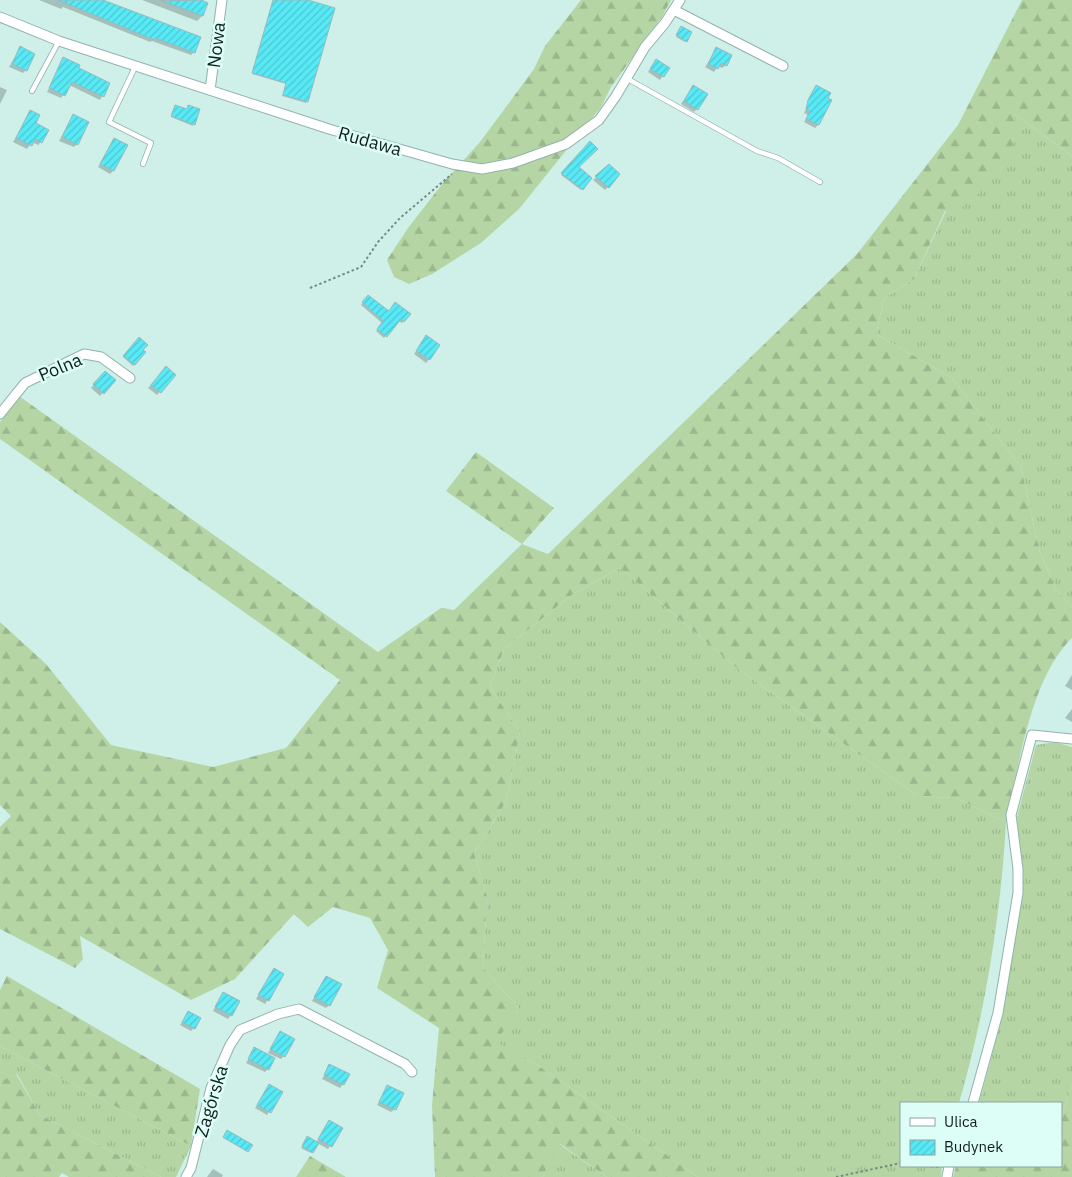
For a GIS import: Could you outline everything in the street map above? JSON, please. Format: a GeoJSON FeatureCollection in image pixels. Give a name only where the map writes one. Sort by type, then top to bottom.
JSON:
{"type":"FeatureCollection","features":[{"type":"Feature","properties":{"kind":"street","name":"Nowa"},"geometry":{"type":"LineString","coordinates":[[210,90],[222,0]]}},
{"type":"Feature","properties":{"kind":"street","name":"Rudawa"},"geometry":{"type":"LineString","coordinates":[[0,18],[59,41],[329,129],[461,166],[482,169],[513,163],[566,144],[599,120],[644,49],[680,0]]}},
{"type":"Feature","properties":{"kind":"street"},"geometry":{"type":"LineString","coordinates":[[674,10],[783,66]]}},
{"type":"Feature","properties":{"kind":"street","name":"Polna"},"geometry":{"type":"LineString","coordinates":[[0,414],[25,383],[84,354],[101,357],[130,378]]}},
{"type":"Feature","properties":{"kind":"street"},"geometry":{"type":"LineString","coordinates":[[973,1102],[998,1013],[1018,893],[1018,869],[1011,815],[1032,735],[1072,739]]}},
{"type":"Feature","properties":{"kind":"street","name":"Zagórska"},"geometry":{"type":"LineString","coordinates":[[186,1177],[191,1168],[211,1088],[230,1045],[240,1030],[278,1014],[299,1009],[405,1064],[412,1072]]}},
{"type":"Feature","properties":{"kind":"lane"},"geometry":{"type":"LineString","coordinates":[[32,91],[59,41]]}},
{"type":"Feature","properties":{"kind":"lane"},"geometry":{"type":"LineString","coordinates":[[136,66],[109,122],[150,143],[144,164]]}},
{"type":"Feature","properties":{"kind":"lane"},"geometry":{"type":"LineString","coordinates":[[626,78],[758,151],[778,158],[820,182]]}},
{"type":"Feature","properties":{"kind":"path"},"geometry":{"type":"LineString","coordinates":[[310,288],[361,267],[378,242],[400,218],[461,166]]}},
{"type":"Feature","properties":{"kind":"path"},"geometry":{"type":"LineString","coordinates":[[836,1177],[900,1163]]}},
{"type":"Feature","properties":{"kind":"path"},"geometry":{"type":"LineString","coordinates":[[932,1167],[948,1170]]}},
{"type":"Feature","properties":{"kind":"green space"},"geometry":{"type":"Polygon","coordinates":[[[581,0],[671,0],[662,17],[611,87],[601,107],[519,209],[481,243],[432,274],[409,284],[394,277],[387,260],[408,228],[443,183],[480,142],[534,69],[545,46],[581,0]]]}},
{"type":"Feature","properties":{"kind":"green space"},"geometry":{"type":"Polygon","coordinates":[[[1022,0],[1072,0],[1072,156],[1015,114],[1015,142],[980,192],[953,215],[945,211],[914,279],[884,298],[876,334],[952,378],[1021,467],[1040,553],[1056,589],[1072,607],[1072,638],[1058,655],[1036,699],[1028,724],[1006,822],[956,798],[918,796],[738,669],[620,568],[573,594],[504,649],[490,687],[520,732],[506,802],[474,853],[487,896],[483,968],[519,1008],[496,1042],[536,1064],[698,1177],[607,1177],[560,1144],[542,1177],[435,1177],[432,1105],[439,1028],[377,988],[388,950],[370,918],[333,907],[308,927],[294,914],[235,979],[191,1000],[80,936],[83,959],[75,968],[0,929],[0,827],[11,816],[0,805],[0,622],[46,664],[111,745],[213,767],[286,748],[340,680],[0,439],[0,422],[19,396],[378,652],[441,608],[454,610],[522,544],[548,554],[857,254],[958,125],[1022,0]]]}},
{"type":"Feature","properties":{"kind":"green space"},"geometry":{"type":"Polygon","coordinates":[[[1015,114],[1072,156],[1072,607],[1056,589],[1040,553],[1021,467],[952,378],[876,334],[884,298],[914,279],[946,211],[1015,114]]]}},
{"type":"Feature","properties":{"kind":"green space"},"geometry":{"type":"Polygon","coordinates":[[[476,452],[554,508],[522,544],[446,491],[476,452]]]}},
{"type":"Feature","properties":{"kind":"green space"},"geometry":{"type":"Polygon","coordinates":[[[620,568],[738,669],[918,796],[956,798],[1006,822],[996,928],[984,1000],[959,1102],[900,1102],[900,1167],[942,1167],[941,1177],[698,1177],[536,1064],[495,1042],[519,1008],[483,968],[487,896],[474,853],[506,802],[520,732],[490,687],[504,649],[573,594],[620,568]]]}},
{"type":"Feature","properties":{"kind":"green space"},"geometry":{"type":"Polygon","coordinates":[[[1055,742],[1072,747],[1072,1085],[1062,1112],[1062,1102],[979,1102],[1003,1014],[1022,887],[1017,817],[1036,745],[1055,742]]]}},
{"type":"Feature","properties":{"kind":"green space"},"geometry":{"type":"Polygon","coordinates":[[[7,976],[200,1089],[191,1146],[0,1046],[0,990],[7,976]]]}},
{"type":"Feature","properties":{"kind":"green space"},"geometry":{"type":"Polygon","coordinates":[[[0,1046],[191,1146],[176,1177],[161,1177],[40,1115],[17,1074],[0,1082],[0,1046]]]}},
{"type":"Feature","properties":{"kind":"green space"},"geometry":{"type":"Polygon","coordinates":[[[16,1074],[40,1115],[161,1177],[69,1177],[62,1173],[59,1177],[0,1177],[0,1082],[16,1074]]]}},
{"type":"Feature","properties":{"kind":"green space"},"geometry":{"type":"Polygon","coordinates":[[[1072,1085],[1072,1177],[953,1177],[956,1167],[1062,1167],[1063,1112],[1072,1085]]]}},
{"type":"Feature","properties":{"kind":"green space"},"geometry":{"type":"Polygon","coordinates":[[[559,1144],[607,1177],[542,1177],[559,1144]]]}},
{"type":"Feature","properties":{"kind":"green space"},"geometry":{"type":"Polygon","coordinates":[[[310,1156],[346,1177],[296,1177],[310,1156]]]}},
{"type":"Feature","properties":{"kind":"building"},"geometry":{"type":"Polygon","coordinates":[[[58,0],[103,0],[201,37],[195,53],[155,38],[154,40],[58,0]]]}},
{"type":"Feature","properties":{"kind":"building"},"geometry":{"type":"Polygon","coordinates":[[[202,0],[208,3],[203,16],[162,1],[202,0]]]}},
{"type":"Feature","properties":{"kind":"building"},"geometry":{"type":"Polygon","coordinates":[[[273,0],[308,0],[335,8],[308,102],[283,95],[286,83],[252,73],[273,0]]]}},
{"type":"Feature","properties":{"kind":"building"},"geometry":{"type":"Polygon","coordinates":[[[681,26],[692,32],[687,42],[676,35],[681,26]]]}},
{"type":"Feature","properties":{"kind":"building"},"geometry":{"type":"Polygon","coordinates":[[[20,46],[35,54],[27,71],[12,64],[20,46]]]}},
{"type":"Feature","properties":{"kind":"building"},"geometry":{"type":"Polygon","coordinates":[[[716,47],[732,55],[727,66],[721,63],[718,69],[708,64],[716,47]]]}},
{"type":"Feature","properties":{"kind":"building"},"geometry":{"type":"Polygon","coordinates":[[[63,57],[80,65],[79,68],[110,83],[104,97],[72,82],[65,96],[49,88],[63,57]]]}},
{"type":"Feature","properties":{"kind":"building"},"geometry":{"type":"Polygon","coordinates":[[[656,59],[670,68],[664,77],[650,69],[656,59]]]}},
{"type":"Feature","properties":{"kind":"building"},"geometry":{"type":"Polygon","coordinates":[[[693,85],[708,94],[698,110],[684,101],[693,85]]]}},
{"type":"Feature","properties":{"kind":"building"},"geometry":{"type":"Polygon","coordinates":[[[816,85],[831,93],[828,98],[832,100],[819,125],[806,119],[810,111],[806,109],[808,100],[816,85]]]}},
{"type":"Feature","properties":{"kind":"building"},"geometry":{"type":"Polygon","coordinates":[[[175,105],[187,109],[188,105],[200,109],[195,125],[171,116],[175,105]]]}},
{"type":"Feature","properties":{"kind":"building"},"geometry":{"type":"Polygon","coordinates":[[[30,110],[40,115],[36,123],[49,130],[42,143],[35,139],[32,146],[16,138],[30,110]]]}},
{"type":"Feature","properties":{"kind":"building"},"geometry":{"type":"Polygon","coordinates":[[[73,114],[89,122],[78,145],[62,137],[73,114]]]}},
{"type":"Feature","properties":{"kind":"building"},"geometry":{"type":"Polygon","coordinates":[[[114,138],[128,145],[114,171],[100,164],[114,138]]]}},
{"type":"Feature","properties":{"kind":"building"},"geometry":{"type":"Polygon","coordinates":[[[590,141],[598,149],[579,167],[592,178],[583,190],[561,173],[590,141]]]}},
{"type":"Feature","properties":{"kind":"building"},"geometry":{"type":"Polygon","coordinates":[[[609,164],[620,174],[609,188],[595,176],[609,164]]]}},
{"type":"Feature","properties":{"kind":"building"},"geometry":{"type":"Polygon","coordinates":[[[368,295],[389,311],[395,302],[411,314],[404,322],[401,319],[387,337],[377,329],[383,321],[362,302],[368,295]]]}},
{"type":"Feature","properties":{"kind":"building"},"geometry":{"type":"Polygon","coordinates":[[[426,335],[440,345],[430,360],[416,351],[426,335]]]}},
{"type":"Feature","properties":{"kind":"building"},"geometry":{"type":"Polygon","coordinates":[[[139,337],[148,345],[143,350],[146,352],[135,365],[123,356],[139,337]]]}},
{"type":"Feature","properties":{"kind":"building"},"geometry":{"type":"Polygon","coordinates":[[[166,366],[176,375],[161,393],[151,385],[166,366]]]}},
{"type":"Feature","properties":{"kind":"building"},"geometry":{"type":"Polygon","coordinates":[[[105,371],[116,380],[104,394],[93,384],[105,371]]]}},
{"type":"Feature","properties":{"kind":"building"},"geometry":{"type":"Polygon","coordinates":[[[274,968],[284,974],[269,1001],[258,995],[274,968]]]}},
{"type":"Feature","properties":{"kind":"building"},"geometry":{"type":"Polygon","coordinates":[[[326,976],[342,984],[330,1006],[314,997],[326,976]]]}},
{"type":"Feature","properties":{"kind":"building"},"geometry":{"type":"Polygon","coordinates":[[[223,992],[240,1001],[232,1016],[215,1007],[223,992]]]}},
{"type":"Feature","properties":{"kind":"building"},"geometry":{"type":"Polygon","coordinates":[[[188,1011],[201,1018],[195,1029],[182,1022],[188,1011]]]}},
{"type":"Feature","properties":{"kind":"building"},"geometry":{"type":"Polygon","coordinates":[[[280,1031],[295,1039],[285,1057],[270,1049],[280,1031]]]}},
{"type":"Feature","properties":{"kind":"building"},"geometry":{"type":"Polygon","coordinates":[[[254,1047],[275,1058],[269,1070],[248,1059],[254,1047]]]}},
{"type":"Feature","properties":{"kind":"building"},"geometry":{"type":"Polygon","coordinates":[[[329,1064],[350,1074],[344,1085],[324,1075],[329,1064]]]}},
{"type":"Feature","properties":{"kind":"building"},"geometry":{"type":"Polygon","coordinates":[[[269,1084],[283,1092],[271,1113],[257,1105],[269,1084]]]}},
{"type":"Feature","properties":{"kind":"building"},"geometry":{"type":"Polygon","coordinates":[[[387,1085],[404,1093],[396,1110],[379,1102],[387,1085]]]}},
{"type":"Feature","properties":{"kind":"building"},"geometry":{"type":"Polygon","coordinates":[[[329,1120],[343,1128],[332,1147],[318,1139],[329,1120]]]}},
{"type":"Feature","properties":{"kind":"building"},"geometry":{"type":"Polygon","coordinates":[[[227,1130],[253,1145],[248,1152],[223,1137],[227,1130]]]}},
{"type":"Feature","properties":{"kind":"building"},"geometry":{"type":"Polygon","coordinates":[[[307,1136],[319,1143],[313,1153],[302,1146],[307,1136]]]}}]}
